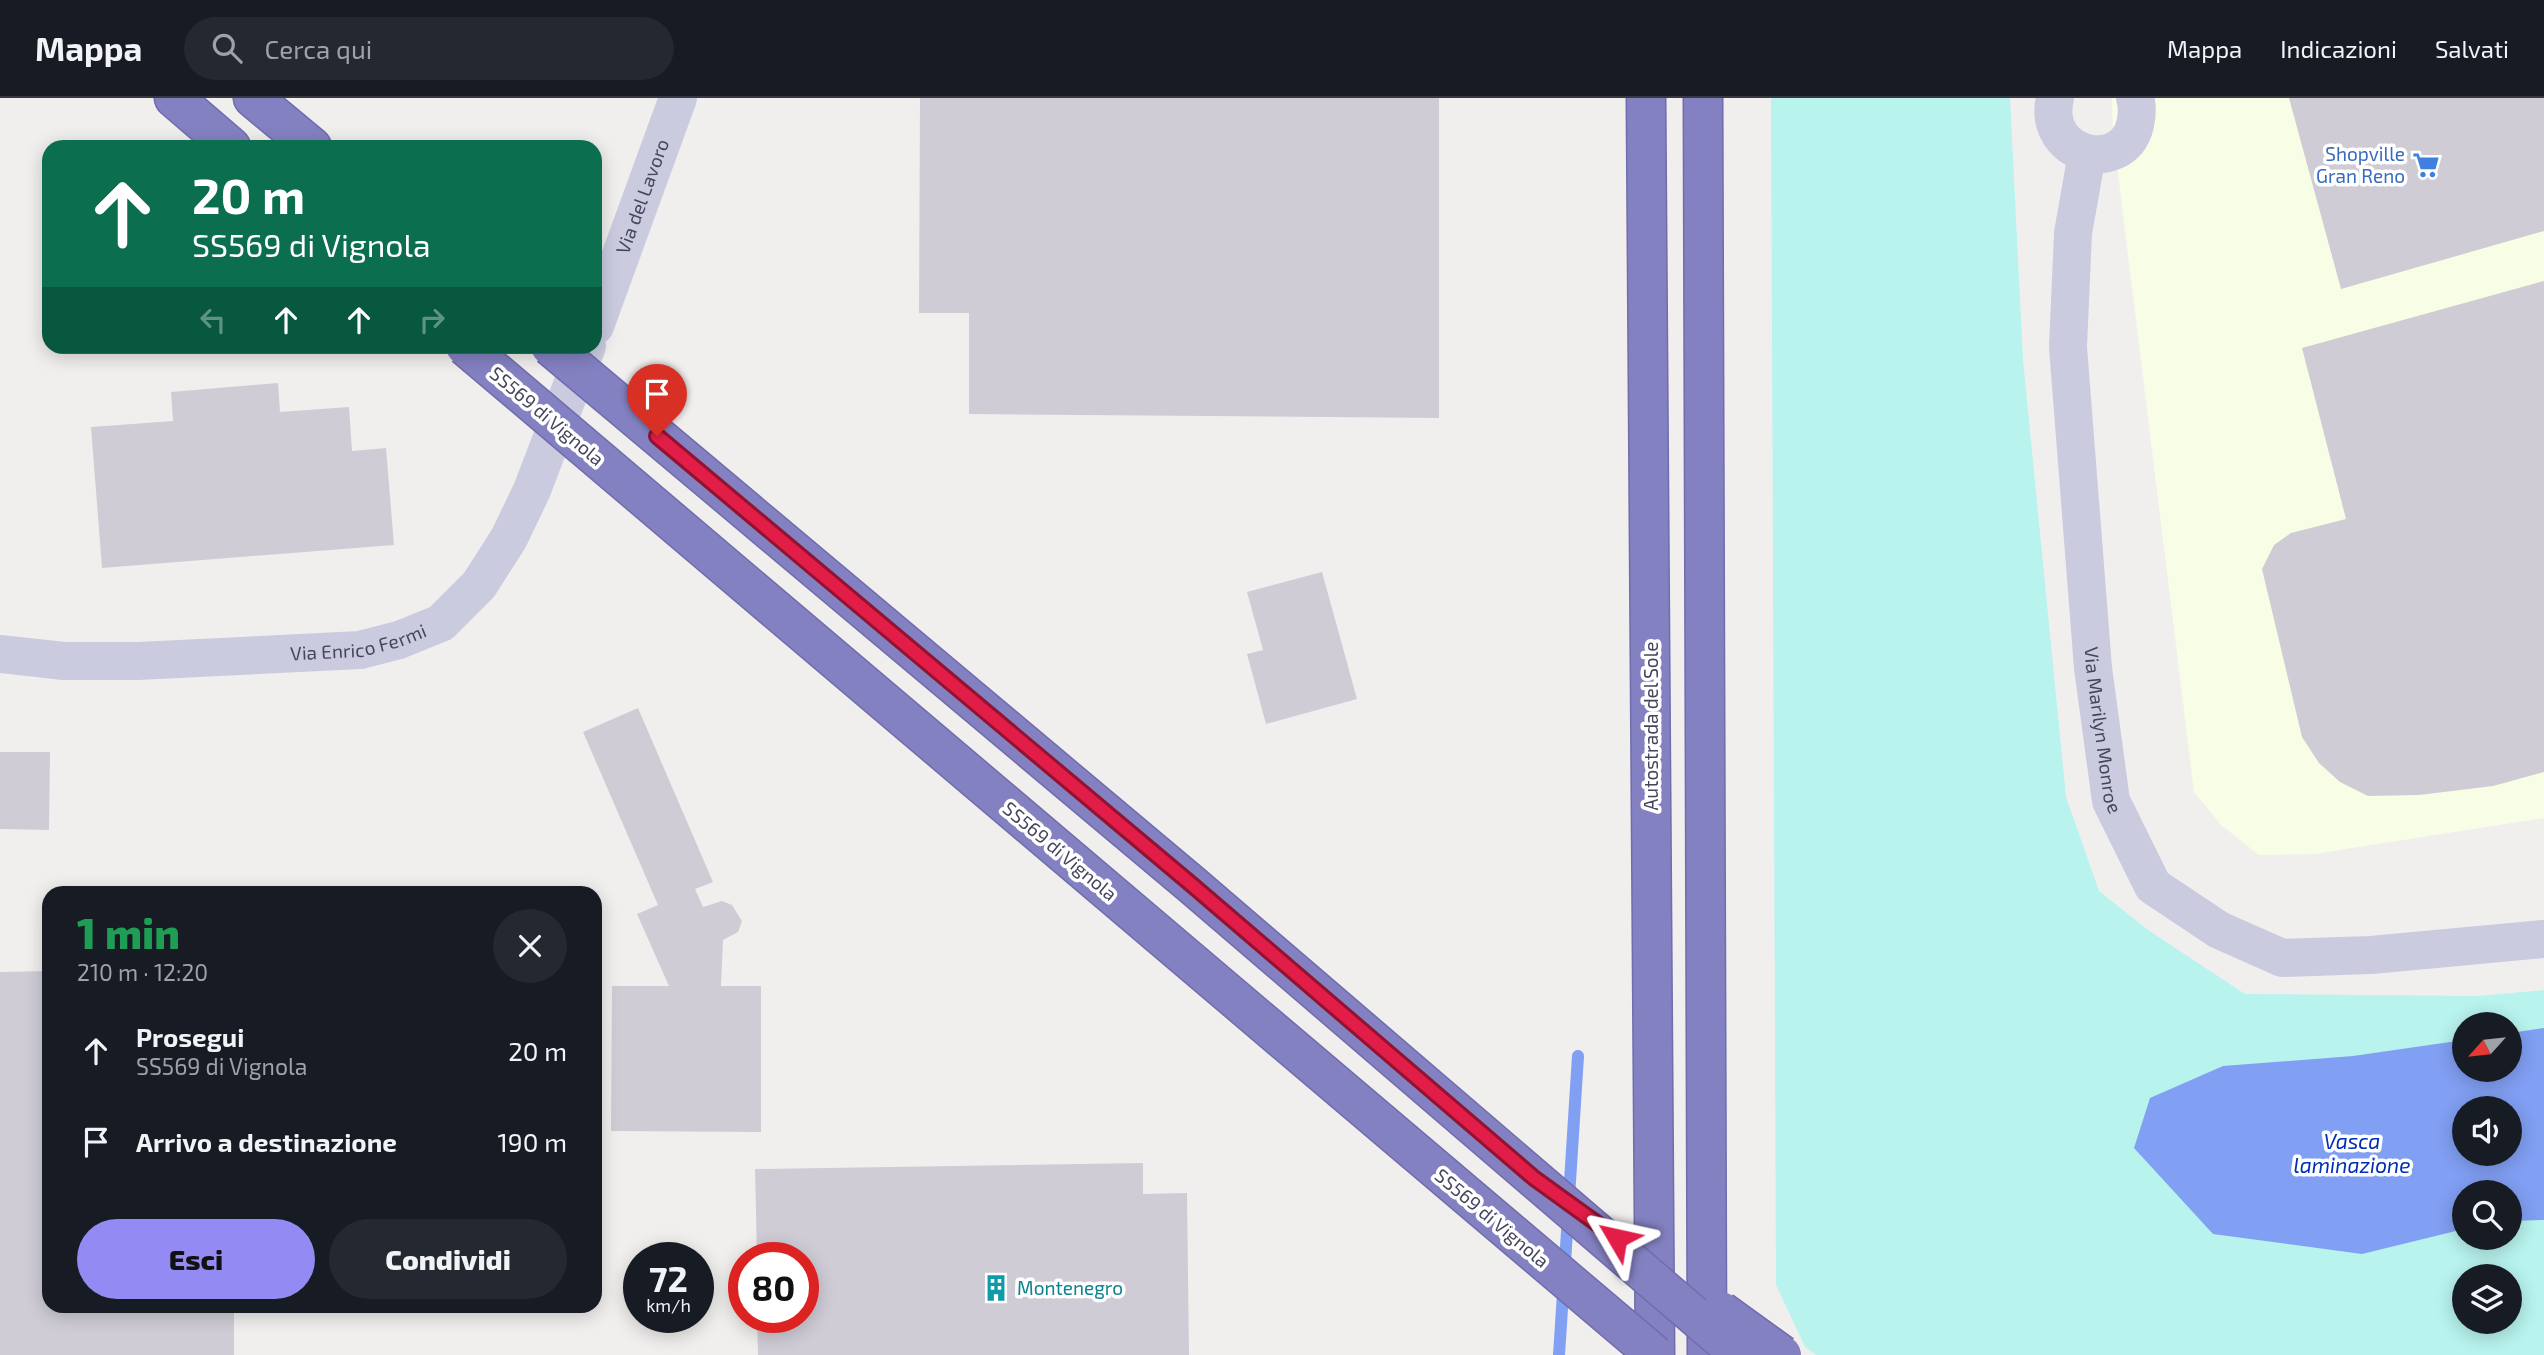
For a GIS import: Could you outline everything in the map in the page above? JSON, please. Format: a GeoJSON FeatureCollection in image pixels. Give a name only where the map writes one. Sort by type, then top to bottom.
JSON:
{"type":"FeatureCollection","features":[{"type":"Feature","properties":{"kind":"highway"},"geometry":{"type":"LineString","coordinates":[[174,98],[223,140]]}},
{"type":"Feature","properties":{"kind":"highway"},"geometry":{"type":"LineString","coordinates":[[253,98],[304,140]]}},
{"type":"Feature","properties":{"kind":"highway","name":"Autostrada del Sole"},"geometry":{"type":"LineString","coordinates":[[1646,98],[1655,1355]]}},
{"type":"Feature","properties":{"kind":"highway"},"geometry":{"type":"LineString","coordinates":[[1703,98],[1707,1355]]}},
{"type":"Feature","properties":{"kind":"highway","name":"SS569 di Vignola"},"geometry":{"type":"LineString","coordinates":[[474,354],[1655,1355]]}},
{"type":"Feature","properties":{"kind":"highway"},"geometry":{"type":"LineString","coordinates":[[560,354],[1191,884],[1740,1355]]}},
{"type":"Feature","properties":{"kind":"highway"},"geometry":{"type":"LineString","coordinates":[[1534,1178],[1782,1355]]}},
{"type":"Feature","properties":{"kind":"street","name":"Via del Lavoro"},"geometry":{"type":"LineString","coordinates":[[602,307],[678,98]]}},
{"type":"Feature","properties":{"kind":"street"},"geometry":{"type":"LineString","coordinates":[[2055,98],[2052,114],[2056,128],[2063,140],[2074,149],[2087,154],[2114,150],[2125,142],[2134,131],[2137,117],[2135,98]]}},
{"type":"Feature","properties":{"kind":"street","name":"Via Marilyn Monroe"},"geometry":{"type":"LineString","coordinates":[[2087,154],[2073,233],[2068,347],[2093,668],[2111,802],[2153,886],[2219,930],[2282,958],[2371,955],[2544,939]]}},
{"type":"Feature","properties":{"kind":"street","name":"Via Enrico Fermi"},"geometry":{"type":"LineString","coordinates":[[0,654],[64,660],[138,661],[360,650],[399,640],[441,623],[478,585],[509,538],[532,490],[584,354]]}},
{"type":"Feature","properties":{"kind":"shaded area"},"geometry":{"type":"Polygon","coordinates":[[[1771,98],[2010,98],[2023,360],[2066,797],[2099,891],[2148,930],[2245,994],[2478,996],[2544,990],[2544,1355],[1816,1355],[1805,1347],[1776,1285],[1771,98]]]}},
{"type":"Feature","properties":{"kind":"shaded area"},"geometry":{"type":"Polygon","coordinates":[[[2112,98],[2544,98],[2544,818],[2314,854],[2259,855],[2221,825],[2194,792],[2113,133],[2112,98]]]}},
{"type":"Feature","properties":{"kind":"water","name":"Vasca laminazione"},"geometry":{"type":"Polygon","coordinates":[[[2544,1028],[2544,1220],[2522,1221],[2522,1180],[2452,1180],[2452,1232],[2362,1254],[2213,1234],[2134,1148],[2150,1098],[2223,1066],[2353,1056],[2452,1042],[2452,1082],[2522,1082],[2522,1031],[2544,1028]]]}},
{"type":"Feature","properties":{"kind":"building"},"geometry":{"type":"Polygon","coordinates":[[[920,98],[1439,98],[1439,418],[969,414],[969,313],[919,313],[920,98]]]}},
{"type":"Feature","properties":{"kind":"building","name":"Shopville Gran Reno"},"geometry":{"type":"Polygon","coordinates":[[[2289,98],[2544,98],[2544,231],[2341,289],[2289,98]]]}},
{"type":"Feature","properties":{"kind":"building"},"geometry":{"type":"Polygon","coordinates":[[[2544,281],[2544,772],[2493,786],[2419,795],[2368,796],[2340,782],[2319,763],[2302,737],[2262,569],[2274,545],[2291,533],[2346,519],[2302,348],[2544,281]]]}},
{"type":"Feature","properties":{"kind":"building"},"geometry":{"type":"Polygon","coordinates":[[[278,383],[280,412],[349,407],[352,451],[386,448],[394,545],[102,568],[91,427],[173,421],[171,392],[278,383]]]}},
{"type":"Feature","properties":{"kind":"building"},"geometry":{"type":"Polygon","coordinates":[[[1322,572],[1357,699],[1266,724],[1247,654],[1263,650],[1247,592],[1322,572]]]}},
{"type":"Feature","properties":{"kind":"building"},"geometry":{"type":"Polygon","coordinates":[[[638,708],[713,882],[695,889],[703,907],[722,901],[732,905],[742,921],[738,932],[723,940],[721,986],[761,986],[761,1132],[611,1131],[612,986],[669,986],[637,914],[658,905],[583,732],[638,708]]]}},
{"type":"Feature","properties":{"kind":"building"},"geometry":{"type":"Polygon","coordinates":[[[0,752],[50,752],[49,830],[0,829],[0,752]]]}},
{"type":"Feature","properties":{"kind":"building"},"geometry":{"type":"Polygon","coordinates":[[[42,971],[42,1313],[234,1313],[234,1355],[0,1355],[0,972],[42,971]]]}},
{"type":"Feature","properties":{"kind":"building","name":"Montenegro"},"geometry":{"type":"Polygon","coordinates":[[[1143,1163],[1143,1194],[1187,1193],[1189,1355],[758,1355],[757,1333],[819,1333],[819,1242],[757,1242],[755,1169],[1143,1163]]]}},
{"type":"Feature","properties":{"kind":"waterway"},"geometry":{"type":"LineString","coordinates":[[1569,1197],[1578,1056]]}},
{"type":"Feature","properties":{"kind":"waterway"},"geometry":{"type":"LineString","coordinates":[[1559,1355],[1568,1216]]}},
{"type":"Feature","properties":{"kind":"place","name":"Shopville Gran Reno"},"geometry":{"type":"Point","coordinates":[2426,165]}},
{"type":"Feature","properties":{"kind":"place","name":"Montenegro"},"geometry":{"type":"Point","coordinates":[996,1288]}},
{"type":"Feature","properties":{"kind":"route"},"geometry":{"type":"LineString","coordinates":[[657,436],[1191,884],[1534,1178],[1617,1238]]}}]}
